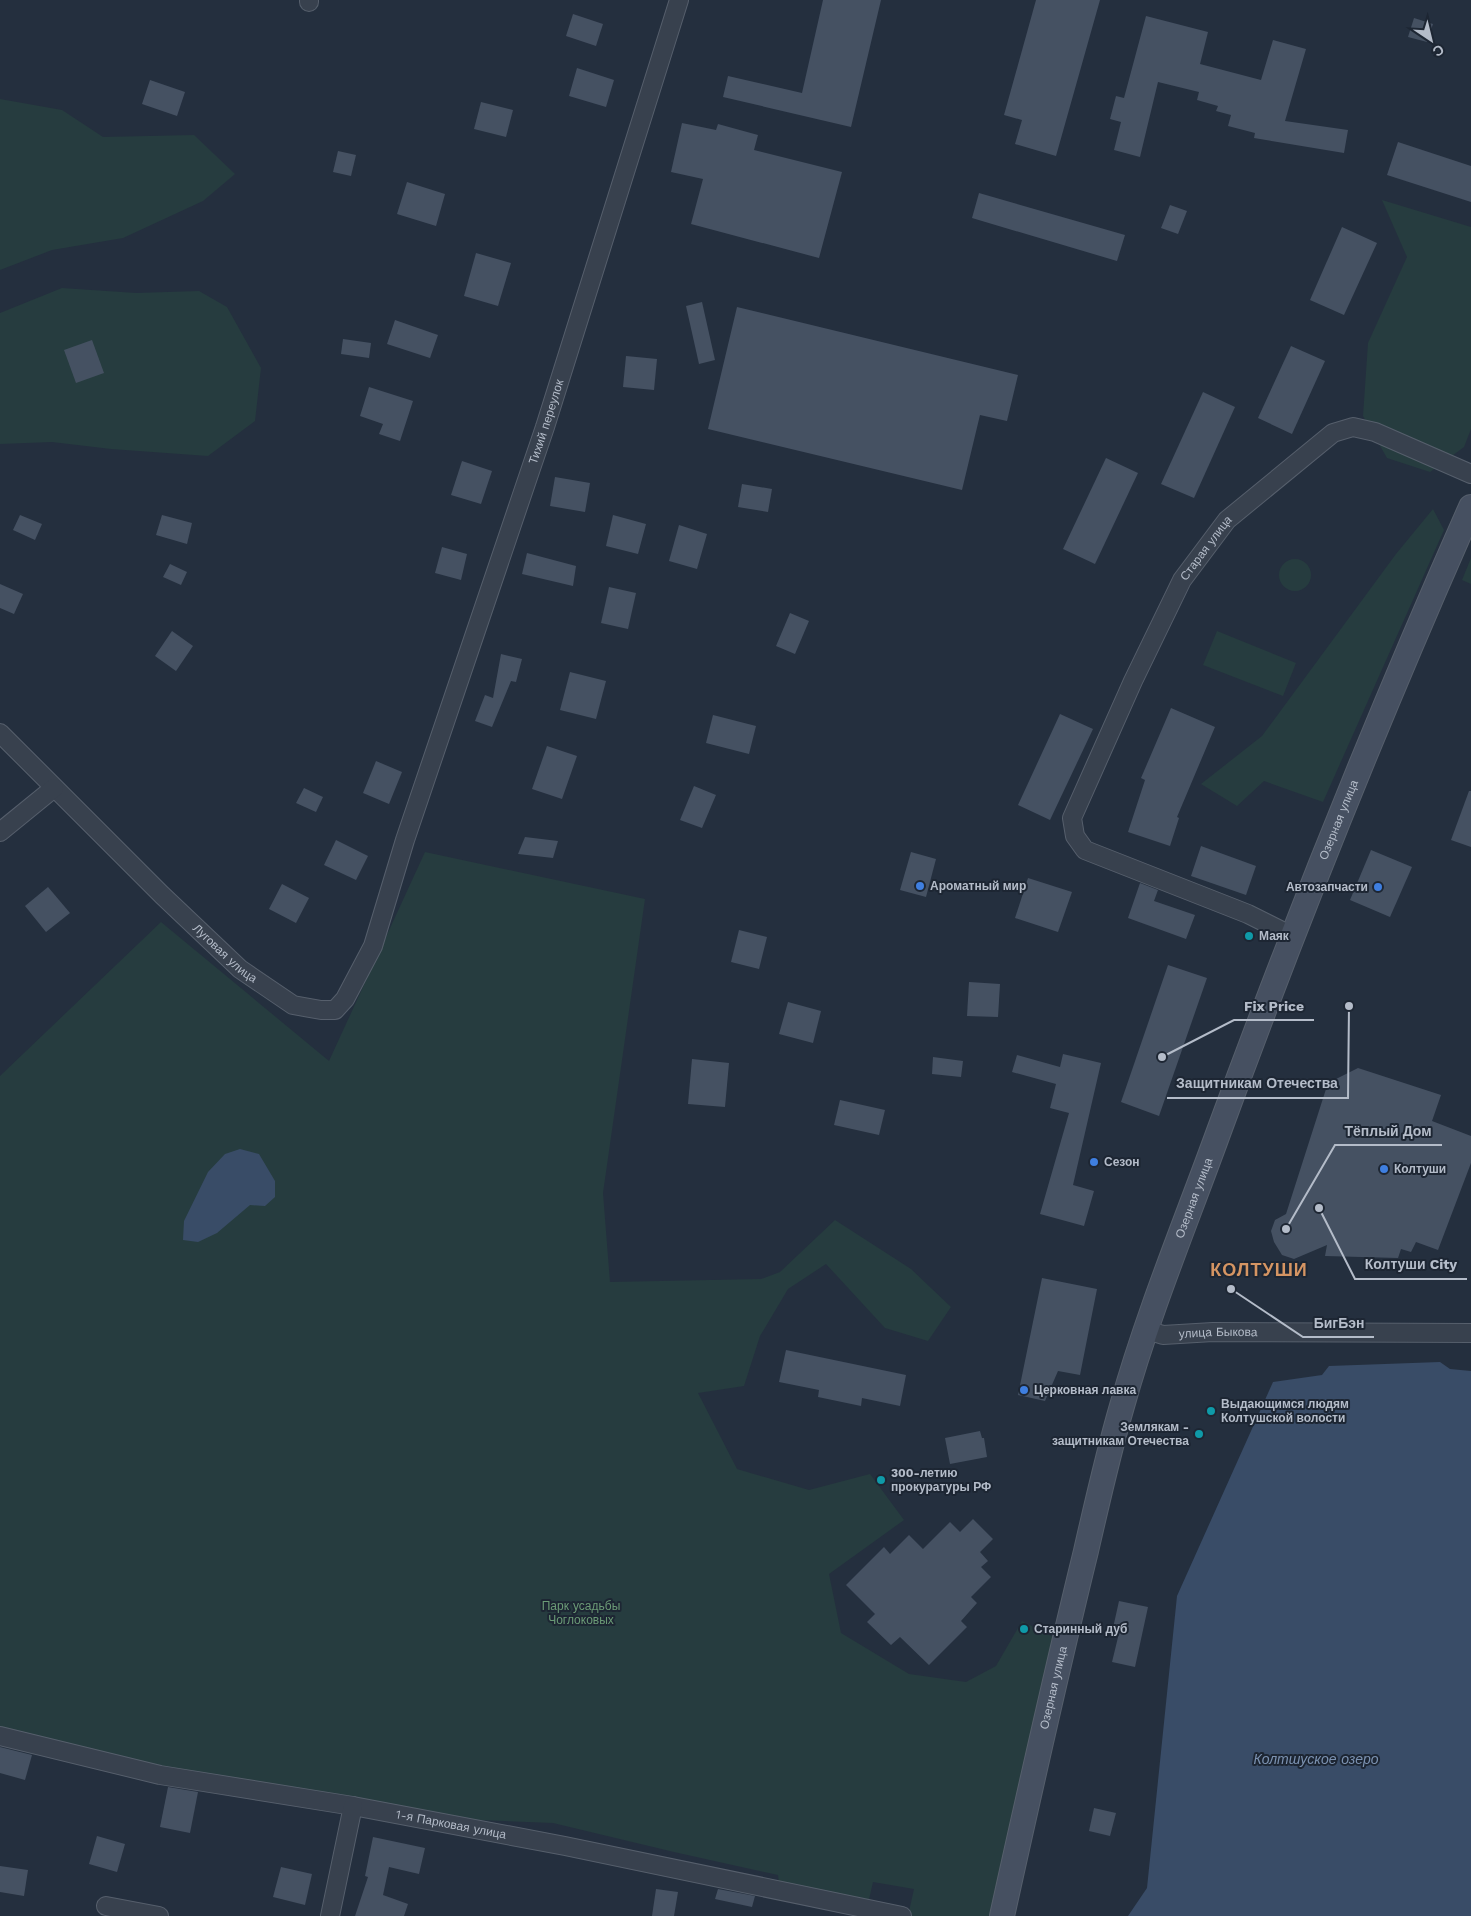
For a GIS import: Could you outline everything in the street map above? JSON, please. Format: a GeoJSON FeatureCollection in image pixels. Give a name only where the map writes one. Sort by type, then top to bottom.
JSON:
{"type":"FeatureCollection","features":[{"type":"Feature","properties":{"kind":"main road","name":"Озерная улица"},"geometry":{"type":"LineString","coordinates":[[1002,1916],[1066,1632],[1122,1404],[1184,1223],[1292,936],[1422,617],[1471,507]]}},
{"type":"Feature","properties":{"kind":"street","name":"Тихий переулок"},"geometry":{"type":"LineString","coordinates":[[405,840],[545,426],[679,0]]}},
{"type":"Feature","properties":{"kind":"street","name":"Старая улица"},"geometry":{"type":"LineString","coordinates":[[1292,936],[1248,914],[1085,850],[1074,836],[1072,818],[1173,596],[1182,580],[1227,520],[1333,433],[1352,427],[1375,432],[1471,474]]}},
{"type":"Feature","properties":{"kind":"street","name":"Луговая улица"},"geometry":{"type":"LineString","coordinates":[[0,733],[162,895],[240,969],[293,1005],[321,1010],[335,1010],[345,998],[373,946],[405,840]]}},
{"type":"Feature","properties":{"kind":"street"},"geometry":{"type":"LineString","coordinates":[[0,832],[54,788]]}},
{"type":"Feature","properties":{"kind":"street","name":"улица Быкова"},"geometry":{"type":"LineString","coordinates":[[1147,1330],[1164,1335],[1213,1332],[1471,1333]]}},
{"type":"Feature","properties":{"kind":"street","name":"1-я Парковая улица"},"geometry":{"type":"LineString","coordinates":[[0,1736],[160,1775],[353,1806],[565,1846],[902,1916]]}},
{"type":"Feature","properties":{"kind":"street"},"geometry":{"type":"LineString","coordinates":[[330,1916],[353,1806]]}},
{"type":"Feature","properties":{"kind":"street"},"geometry":{"type":"LineString","coordinates":[[106,1906],[160,1916]]}},
{"type":"Feature","properties":{"kind":"green space"},"geometry":{"type":"Polygon","coordinates":[[[0,99],[62,110],[103,137],[194,135],[235,174],[203,201],[123,238],[52,250],[0,270],[0,99]]]}},
{"type":"Feature","properties":{"kind":"green space"},"geometry":{"type":"Polygon","coordinates":[[[1382,200],[1471,227],[1471,429],[1464,447],[1430,472],[1387,458],[1363,416],[1368,343],[1407,257],[1382,200]]]}},
{"type":"Feature","properties":{"kind":"green space"},"geometry":{"type":"Polygon","coordinates":[[[62,288],[136,293],[199,291],[227,307],[261,368],[255,421],[208,456],[111,449],[52,442],[0,444],[0,313],[62,288]]]}},
{"type":"Feature","properties":{"kind":"green space"},"geometry":{"type":"Polygon","coordinates":[[[1433,509],[1444,530],[1323,802],[1264,781],[1237,806],[1201,784],[1262,736],[1396,554],[1433,509]]]}},
{"type":"Feature","properties":{"kind":"green space"},"geometry":{"type":"Polygon","coordinates":[[[1471,558],[1471,584],[1462,580],[1471,558]]]}},
{"type":"Feature","properties":{"kind":"green space"},"geometry":{"type":"Polygon","coordinates":[[[1295,559],[1306,564],[1311,575],[1306,586],[1295,591],[1284,586],[1279,575],[1284,564],[1295,559]]]}},
{"type":"Feature","properties":{"kind":"green space"},"geometry":{"type":"Polygon","coordinates":[[[1217,631],[1296,663],[1283,696],[1203,665],[1217,631]]]}},
{"type":"Feature","properties":{"kind":"green space","name":"Парк усадьбы Чоглоковых"},"geometry":{"type":"Polygon","coordinates":[[[425,852],[645,899],[603,1193],[610,1282],[761,1279],[780,1272],[835,1220],[911,1269],[951,1307],[928,1341],[885,1328],[826,1264],[788,1289],[760,1336],[744,1386],[698,1393],[737,1469],[809,1490],[870,1474],[904,1520],[829,1574],[841,1633],[909,1674],[966,1682],[996,1666],[1022,1621],[1055,1638],[994,1916],[908,1916],[914,1889],[873,1882],[868,1904],[779,1883],[778,1875],[553,1823],[479,1820],[131,1762],[0,1727],[0,1076],[161,922],[329,1061],[425,852]]]}},
{"type":"Feature","properties":{"kind":"water"},"geometry":{"type":"Polygon","coordinates":[[[240,1149],[259,1154],[275,1181],[275,1197],[265,1206],[250,1205],[217,1233],[198,1242],[183,1240],[184,1221],[208,1172],[225,1154],[240,1149]]]}},
{"type":"Feature","properties":{"kind":"water","name":"Колтшуское озеро"},"geometry":{"type":"Polygon","coordinates":[[[1440,1362],[1450,1369],[1471,1371],[1471,1916],[1128,1916],[1147,1888],[1177,1596],[1273,1382],[1322,1375],[1329,1366],[1440,1362]]]}},
{"type":"Feature","properties":{"kind":"building"},"geometry":{"type":"Polygon","coordinates":[[[823,0],[881,0],[851,127],[723,97],[728,76],[802,93],[823,0]]]}},
{"type":"Feature","properties":{"kind":"building"},"geometry":{"type":"Polygon","coordinates":[[[1036,0],[1100,0],[1056,156],[1015,144],[1022,120],[1004,115],[1036,0]]]}},
{"type":"Feature","properties":{"kind":"building"},"geometry":{"type":"Polygon","coordinates":[[[573,14],[603,24],[596,46],[566,36],[573,14]]]}},
{"type":"Feature","properties":{"kind":"building"},"geometry":{"type":"Polygon","coordinates":[[[1146,16],[1208,32],[1200,64],[1261,80],[1273,40],[1306,49],[1285,121],[1348,130],[1344,153],[1254,138],[1255,133],[1228,126],[1231,115],[1216,111],[1218,106],[1197,100],[1199,92],[1158,82],[1140,157],[1114,150],[1121,122],[1110,119],[1116,96],[1124,98],[1146,16]]]}},
{"type":"Feature","properties":{"kind":"building"},"geometry":{"type":"Polygon","coordinates":[[[1414,18],[1433,24],[1427,42],[1408,37],[1414,18]]]}},
{"type":"Feature","properties":{"kind":"building"},"geometry":{"type":"Polygon","coordinates":[[[577,68],[614,80],[606,107],[569,96],[577,68]]]}},
{"type":"Feature","properties":{"kind":"building"},"geometry":{"type":"Polygon","coordinates":[[[150,80],[185,92],[177,116],[142,104],[150,80]]]}},
{"type":"Feature","properties":{"kind":"building"},"geometry":{"type":"Polygon","coordinates":[[[481,102],[513,110],[506,137],[474,129],[481,102]]]}},
{"type":"Feature","properties":{"kind":"building"},"geometry":{"type":"Polygon","coordinates":[[[682,123],[716,130],[718,124],[758,135],[754,150],[842,172],[819,258],[691,224],[703,179],[671,172],[682,123]]]}},
{"type":"Feature","properties":{"kind":"building"},"geometry":{"type":"Polygon","coordinates":[[[1398,142],[1471,166],[1471,202],[1387,175],[1398,142]]]}},
{"type":"Feature","properties":{"kind":"building"},"geometry":{"type":"Polygon","coordinates":[[[338,151],[356,155],[351,176],[333,172],[338,151]]]}},
{"type":"Feature","properties":{"kind":"building"},"geometry":{"type":"Polygon","coordinates":[[[407,182],[445,194],[436,226],[397,214],[407,182]]]}},
{"type":"Feature","properties":{"kind":"building"},"geometry":{"type":"Polygon","coordinates":[[[979,193],[1125,235],[1117,261],[972,218],[979,193]]]}},
{"type":"Feature","properties":{"kind":"building"},"geometry":{"type":"Polygon","coordinates":[[[1170,205],[1187,211],[1178,234],[1161,228],[1170,205]]]}},
{"type":"Feature","properties":{"kind":"building"},"geometry":{"type":"Polygon","coordinates":[[[1342,227],[1377,243],[1344,315],[1310,300],[1342,227]]]}},
{"type":"Feature","properties":{"kind":"building"},"geometry":{"type":"Polygon","coordinates":[[[476,253],[511,263],[498,306],[464,296],[476,253]]]}},
{"type":"Feature","properties":{"kind":"building"},"geometry":{"type":"Polygon","coordinates":[[[702,302],[715,360],[699,364],[686,306],[702,302]]]}},
{"type":"Feature","properties":{"kind":"building"},"geometry":{"type":"Polygon","coordinates":[[[737,307],[1018,375],[1007,421],[980,415],[962,490],[708,429],[737,307]]]}},
{"type":"Feature","properties":{"kind":"building"},"geometry":{"type":"Polygon","coordinates":[[[395,320],[438,335],[430,358],[387,344],[395,320]]]}},
{"type":"Feature","properties":{"kind":"building"},"geometry":{"type":"Polygon","coordinates":[[[343,339],[371,343],[369,358],[341,354],[343,339]]]}},
{"type":"Feature","properties":{"kind":"building"},"geometry":{"type":"Polygon","coordinates":[[[92,340],[104,373],[76,383],[64,350],[92,340]]]}},
{"type":"Feature","properties":{"kind":"building"},"geometry":{"type":"Polygon","coordinates":[[[1291,346],[1325,361],[1292,434],[1258,418],[1291,346]]]}},
{"type":"Feature","properties":{"kind":"building"},"geometry":{"type":"Polygon","coordinates":[[[626,356],[657,359],[654,390],[623,387],[626,356]]]}},
{"type":"Feature","properties":{"kind":"building"},"geometry":{"type":"Polygon","coordinates":[[[369,387],[413,401],[400,441],[379,434],[383,424],[360,416],[369,387]]]}},
{"type":"Feature","properties":{"kind":"building"},"geometry":{"type":"Polygon","coordinates":[[[1203,392],[1235,407],[1194,498],[1161,484],[1203,392]]]}},
{"type":"Feature","properties":{"kind":"building"},"geometry":{"type":"Polygon","coordinates":[[[1106,458],[1138,473],[1095,564],[1063,549],[1106,458]]]}},
{"type":"Feature","properties":{"kind":"building"},"geometry":{"type":"Polygon","coordinates":[[[462,461],[492,471],[481,504],[451,495],[462,461]]]}},
{"type":"Feature","properties":{"kind":"building"},"geometry":{"type":"Polygon","coordinates":[[[555,477],[590,483],[585,512],[550,506],[555,477]]]}},
{"type":"Feature","properties":{"kind":"building"},"geometry":{"type":"Polygon","coordinates":[[[742,484],[772,489],[768,512],[738,507],[742,484]]]}},
{"type":"Feature","properties":{"kind":"building"},"geometry":{"type":"Polygon","coordinates":[[[20,515],[42,524],[35,540],[13,530],[20,515]]]}},
{"type":"Feature","properties":{"kind":"building"},"geometry":{"type":"Polygon","coordinates":[[[162,515],[192,523],[187,544],[156,535],[162,515]]]}},
{"type":"Feature","properties":{"kind":"building"},"geometry":{"type":"Polygon","coordinates":[[[613,515],[646,524],[638,554],[606,546],[613,515]]]}},
{"type":"Feature","properties":{"kind":"building"},"geometry":{"type":"Polygon","coordinates":[[[679,525],[707,534],[697,569],[669,561],[679,525]]]}},
{"type":"Feature","properties":{"kind":"building"},"geometry":{"type":"Polygon","coordinates":[[[442,547],[467,554],[461,580],[435,573],[442,547]]]}},
{"type":"Feature","properties":{"kind":"building"},"geometry":{"type":"Polygon","coordinates":[[[527,553],[576,566],[573,586],[522,574],[527,553]]]}},
{"type":"Feature","properties":{"kind":"building"},"geometry":{"type":"Polygon","coordinates":[[[170,564],[187,572],[181,585],[163,577],[170,564]]]}},
{"type":"Feature","properties":{"kind":"building"},"geometry":{"type":"Polygon","coordinates":[[[0,584],[23,594],[14,614],[0,608],[0,584]]]}},
{"type":"Feature","properties":{"kind":"building"},"geometry":{"type":"Polygon","coordinates":[[[609,587],[636,593],[628,629],[601,623],[609,587]]]}},
{"type":"Feature","properties":{"kind":"building"},"geometry":{"type":"Polygon","coordinates":[[[790,613],[809,621],[795,654],[776,646],[790,613]]]}},
{"type":"Feature","properties":{"kind":"building"},"geometry":{"type":"Polygon","coordinates":[[[172,631],[193,646],[176,671],[155,656],[172,631]]]}},
{"type":"Feature","properties":{"kind":"building"},"geometry":{"type":"Polygon","coordinates":[[[501,654],[522,659],[516,682],[511,681],[492,727],[475,721],[485,695],[493,698],[501,654]]]}},
{"type":"Feature","properties":{"kind":"building"},"geometry":{"type":"Polygon","coordinates":[[[570,672],[606,681],[596,719],[560,710],[570,672]]]}},
{"type":"Feature","properties":{"kind":"building"},"geometry":{"type":"Polygon","coordinates":[[[1171,708],[1215,727],[1177,817],[1179,818],[1170,846],[1128,832],[1145,780],[1141,778],[1171,708]]]}},
{"type":"Feature","properties":{"kind":"building"},"geometry":{"type":"Polygon","coordinates":[[[1060,714],[1093,729],[1050,820],[1018,805],[1060,714]]]}},
{"type":"Feature","properties":{"kind":"building"},"geometry":{"type":"Polygon","coordinates":[[[713,715],[756,726],[749,754],[706,743],[713,715]]]}},
{"type":"Feature","properties":{"kind":"building"},"geometry":{"type":"Polygon","coordinates":[[[547,746],[577,756],[562,799],[532,789],[547,746]]]}},
{"type":"Feature","properties":{"kind":"building"},"geometry":{"type":"Polygon","coordinates":[[[376,761],[402,772],[389,804],[363,793],[376,761]]]}},
{"type":"Feature","properties":{"kind":"building"},"geometry":{"type":"Polygon","coordinates":[[[694,786],[716,795],[702,828],[680,820],[694,786]]]}},
{"type":"Feature","properties":{"kind":"building"},"geometry":{"type":"Polygon","coordinates":[[[304,788],[323,797],[316,812],[296,803],[304,788]]]}},
{"type":"Feature","properties":{"kind":"building"},"geometry":{"type":"Polygon","coordinates":[[[1469,791],[1471,791],[1471,847],[1451,840],[1469,791]]]}},
{"type":"Feature","properties":{"kind":"building"},"geometry":{"type":"Polygon","coordinates":[[[525,837],[558,841],[553,858],[518,854],[525,837]]]}},
{"type":"Feature","properties":{"kind":"building"},"geometry":{"type":"Polygon","coordinates":[[[336,840],[368,856],[356,880],[324,865],[336,840]]]}},
{"type":"Feature","properties":{"kind":"building"},"geometry":{"type":"Polygon","coordinates":[[[1201,846],[1256,866],[1246,895],[1191,876],[1201,846]]]}},
{"type":"Feature","properties":{"kind":"building"},"geometry":{"type":"Polygon","coordinates":[[[1371,850],[1412,867],[1390,917],[1350,900],[1371,850]]]}},
{"type":"Feature","properties":{"kind":"building"},"geometry":{"type":"Polygon","coordinates":[[[911,852],[936,859],[926,897],[900,890],[911,852]]]}},
{"type":"Feature","properties":{"kind":"building"},"geometry":{"type":"Polygon","coordinates":[[[1028,878],[1072,892],[1058,932],[1015,918],[1028,878]]]}},
{"type":"Feature","properties":{"kind":"building"},"geometry":{"type":"Polygon","coordinates":[[[1140,883],[1158,890],[1154,901],[1195,915],[1186,939],[1128,918],[1140,883]]]}},
{"type":"Feature","properties":{"kind":"building"},"geometry":{"type":"Polygon","coordinates":[[[282,884],[309,898],[296,923],[269,909],[282,884]]]}},
{"type":"Feature","properties":{"kind":"building"},"geometry":{"type":"Polygon","coordinates":[[[48,887],[70,913],[46,932],[25,906],[48,887]]]}},
{"type":"Feature","properties":{"kind":"building"},"geometry":{"type":"Polygon","coordinates":[[[739,930],[767,937],[759,969],[731,962],[739,930]]]}},
{"type":"Feature","properties":{"kind":"building"},"geometry":{"type":"Polygon","coordinates":[[[1168,965],[1207,978],[1159,1116],[1121,1102],[1168,965]]]}},
{"type":"Feature","properties":{"kind":"building"},"geometry":{"type":"Polygon","coordinates":[[[969,982],[1000,984],[998,1017],[967,1016],[969,982]]]}},
{"type":"Feature","properties":{"kind":"building"},"geometry":{"type":"Polygon","coordinates":[[[788,1002],[821,1011],[813,1043],[779,1034],[788,1002]]]}},
{"type":"Feature","properties":{"kind":"building"},"geometry":{"type":"Polygon","coordinates":[[[1063,1054],[1101,1063],[1073,1185],[1094,1191],[1084,1226],[1040,1214],[1069,1113],[1050,1108],[1056,1084],[1012,1072],[1017,1055],[1060,1067],[1063,1054]]]}},
{"type":"Feature","properties":{"kind":"building"},"geometry":{"type":"Polygon","coordinates":[[[933,1057],[963,1061],[961,1077],[932,1074],[933,1057]]]}},
{"type":"Feature","properties":{"kind":"building"},"geometry":{"type":"Polygon","coordinates":[[[692,1059],[729,1063],[725,1107],[688,1104],[692,1059]]]}},
{"type":"Feature","properties":{"kind":"building","name":"Колтуши"},"geometry":{"type":"Polygon","coordinates":[[[1358,1068],[1441,1095],[1432,1121],[1471,1136],[1471,1163],[1438,1250],[1416,1242],[1411,1252],[1401,1249],[1398,1258],[1325,1256],[1327,1245],[1294,1259],[1282,1255],[1274,1242],[1271,1231],[1275,1220],[1286,1214],[1326,1089],[1334,1080],[1358,1068]]]}},
{"type":"Feature","properties":{"kind":"building"},"geometry":{"type":"Polygon","coordinates":[[[840,1100],[885,1110],[879,1135],[834,1125],[840,1100]]]}},
{"type":"Feature","properties":{"kind":"building"},"geometry":{"type":"Polygon","coordinates":[[[1042,1278],[1097,1289],[1080,1375],[1058,1371],[1045,1401],[1018,1395],[1042,1278]]]}},
{"type":"Feature","properties":{"kind":"building"},"geometry":{"type":"Polygon","coordinates":[[[786,1350],[906,1375],[900,1406],[862,1398],[861,1406],[818,1397],[819,1390],[779,1382],[786,1350]]]}},
{"type":"Feature","properties":{"kind":"building"},"geometry":{"type":"Polygon","coordinates":[[[980,1431],[982,1438],[984,1438],[987,1457],[950,1464],[945,1438],[980,1431]]]}},
{"type":"Feature","properties":{"kind":"building"},"geometry":{"type":"Polygon","coordinates":[[[973,1519],[993,1539],[980,1552],[988,1561],[981,1567],[991,1577],[971,1597],[977,1603],[961,1621],[967,1627],[929,1665],[900,1637],[891,1645],[867,1622],[875,1614],[846,1585],[884,1547],[890,1554],[909,1535],[923,1549],[950,1522],[960,1532],[973,1519]]]}},
{"type":"Feature","properties":{"kind":"building"},"geometry":{"type":"Polygon","coordinates":[[[1119,1601],[1148,1607],[1135,1667],[1112,1662],[1120,1629],[1113,1628],[1119,1601]]]}},
{"type":"Feature","properties":{"kind":"building"},"geometry":{"type":"Polygon","coordinates":[[[0,1747],[32,1755],[25,1780],[0,1773],[0,1747]]]}},
{"type":"Feature","properties":{"kind":"building"},"geometry":{"type":"Polygon","coordinates":[[[168,1787],[198,1792],[190,1833],[160,1827],[168,1787]]]}},
{"type":"Feature","properties":{"kind":"building"},"geometry":{"type":"Polygon","coordinates":[[[1094,1808],[1116,1813],[1110,1836],[1089,1831],[1094,1808]]]}},
{"type":"Feature","properties":{"kind":"building"},"geometry":{"type":"Polygon","coordinates":[[[97,1836],[125,1844],[117,1872],[89,1864],[97,1836]]]}},
{"type":"Feature","properties":{"kind":"building"},"geometry":{"type":"Polygon","coordinates":[[[373,1837],[425,1848],[419,1874],[389,1867],[383,1895],[408,1904],[404,1916],[355,1916],[368,1877],[365,1876],[373,1837]]]}},
{"type":"Feature","properties":{"kind":"building"},"geometry":{"type":"Polygon","coordinates":[[[0,1866],[28,1870],[24,1896],[0,1892],[0,1866]]]}},
{"type":"Feature","properties":{"kind":"building"},"geometry":{"type":"Polygon","coordinates":[[[281,1867],[312,1874],[305,1905],[273,1897],[281,1867]]]}},
{"type":"Feature","properties":{"kind":"building"},"geometry":{"type":"Polygon","coordinates":[[[656,1889],[678,1892],[674,1916],[652,1916],[656,1889]]]}},
{"type":"Feature","properties":{"kind":"building"},"geometry":{"type":"Polygon","coordinates":[[[718,1889],[755,1896],[752,1907],[715,1899],[718,1889]]]}},
{"type":"Feature","properties":{"kind":"place","name":"Ароматный мир"},"geometry":{"type":"Point","coordinates":[920,886]}},
{"type":"Feature","properties":{"kind":"place","name":"Автозапчасти"},"geometry":{"type":"Point","coordinates":[1378,887]}},
{"type":"Feature","properties":{"kind":"place","name":"Маяк"},"geometry":{"type":"Point","coordinates":[1249,936]}},
{"type":"Feature","properties":{"kind":"place","name":"Защитникам Отечества"},"geometry":{"type":"Point","coordinates":[1349,1006]}},
{"type":"Feature","properties":{"kind":"place","name":"Fix Price"},"geometry":{"type":"Point","coordinates":[1162,1057]}},
{"type":"Feature","properties":{"kind":"place","name":"Сезон"},"geometry":{"type":"Point","coordinates":[1094,1162]}},
{"type":"Feature","properties":{"kind":"place","name":"Колтуши"},"geometry":{"type":"Point","coordinates":[1384,1169]}},
{"type":"Feature","properties":{"kind":"place","name":"Колтуши City"},"geometry":{"type":"Point","coordinates":[1319,1208]}},
{"type":"Feature","properties":{"kind":"place","name":"Тёплый Дом"},"geometry":{"type":"Point","coordinates":[1286,1229]}},
{"type":"Feature","properties":{"kind":"place","name":"БигБэн"},"geometry":{"type":"Point","coordinates":[1231,1289]}},
{"type":"Feature","properties":{"kind":"place","name":"Церковная лавка"},"geometry":{"type":"Point","coordinates":[1024,1390]}},
{"type":"Feature","properties":{"kind":"place","name":"Выдающимся людям Колтушской волости"},"geometry":{"type":"Point","coordinates":[1211,1411]}},
{"type":"Feature","properties":{"kind":"place","name":"Землякам - защитникам Отечества"},"geometry":{"type":"Point","coordinates":[1199,1434]}},
{"type":"Feature","properties":{"kind":"place","name":"300-летию прокуратуры РФ"},"geometry":{"type":"Point","coordinates":[881,1480]}},
{"type":"Feature","properties":{"kind":"place","name":"Старинный дуб"},"geometry":{"type":"Point","coordinates":[1024,1629]}},
{"type":"Feature","properties":{"kind":"district","name":"КОЛТУШИ"},"geometry":{"type":"Point","coordinates":[1259,1270]}}]}
